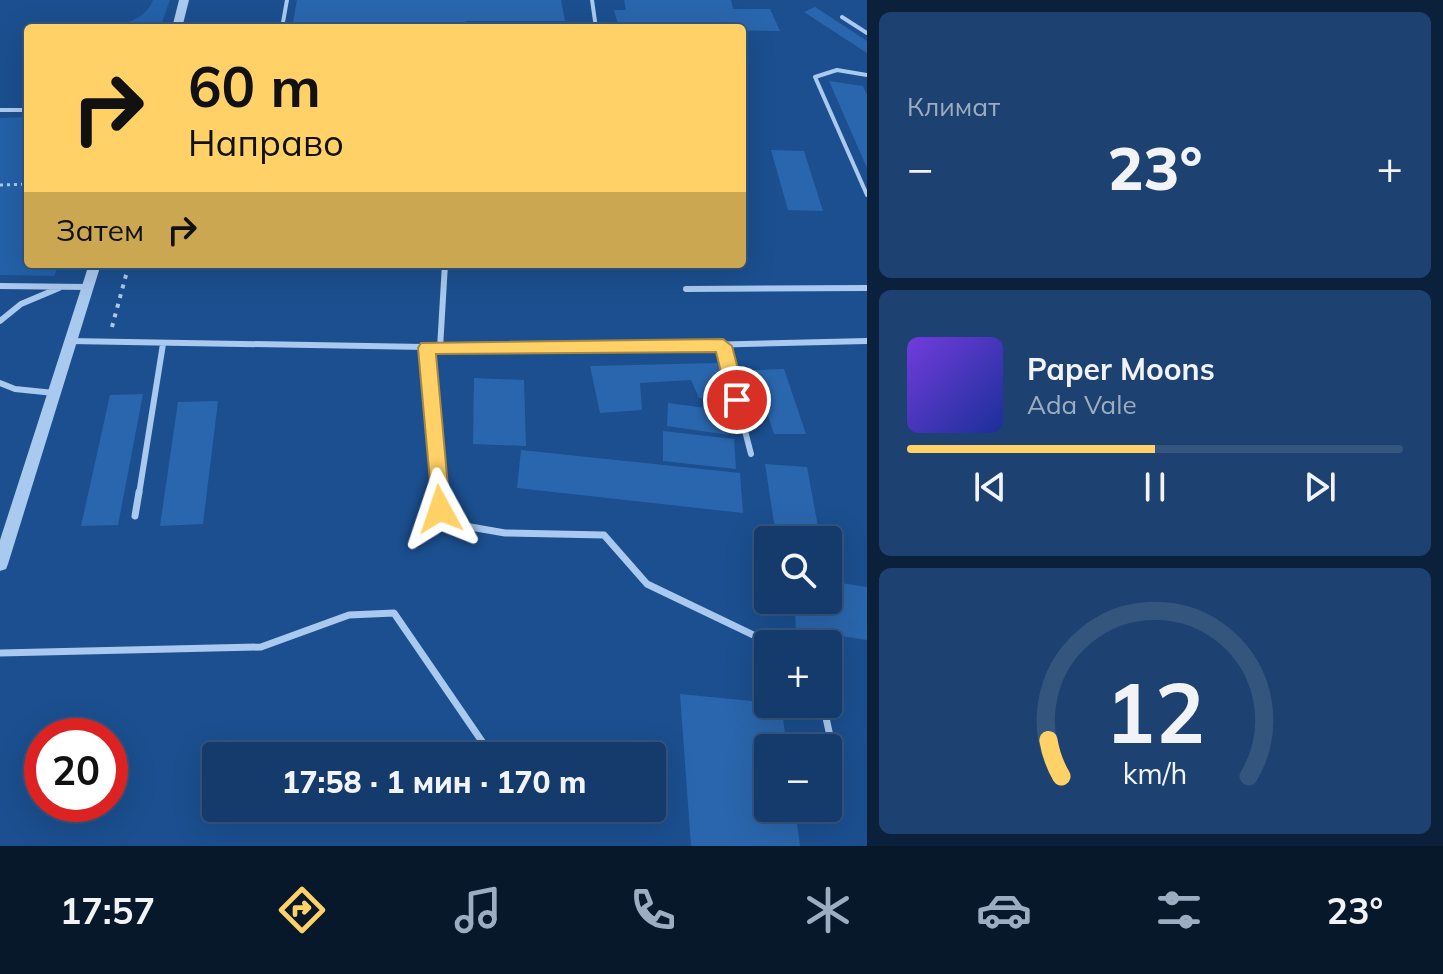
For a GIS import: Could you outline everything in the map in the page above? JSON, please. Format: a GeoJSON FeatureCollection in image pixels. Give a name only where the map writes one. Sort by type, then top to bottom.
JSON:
{"type":"FeatureCollection","features":[{"type":"Feature","properties":{"kind":"street"},"geometry":{"type":"LineString","coordinates":[[178,24],[184,0]]}},
{"type":"Feature","properties":{"kind":"street"},"geometry":{"type":"LineString","coordinates":[[0,564],[94,268]]}},
{"type":"Feature","properties":{"kind":"lane"},"geometry":{"type":"LineString","coordinates":[[283,24],[287,0]]}},
{"type":"Feature","properties":{"kind":"lane"},"geometry":{"type":"LineString","coordinates":[[592,0],[595,24]]}},
{"type":"Feature","properties":{"kind":"lane"},"geometry":{"type":"LineString","coordinates":[[842,17],[867,33]]}},
{"type":"Feature","properties":{"kind":"lane"},"geometry":{"type":"LineString","coordinates":[[867,75],[837,70],[815,77],[867,195]]}},
{"type":"Feature","properties":{"kind":"lane"},"geometry":{"type":"LineString","coordinates":[[0,110],[24,110]]}},
{"type":"Feature","properties":{"kind":"lane"},"geometry":{"type":"LineString","coordinates":[[440,348],[445,268]]}},
{"type":"Feature","properties":{"kind":"lane"},"geometry":{"type":"LineString","coordinates":[[0,286],[87,287]]}},
{"type":"Feature","properties":{"kind":"lane"},"geometry":{"type":"LineString","coordinates":[[0,321],[21,304],[62,287]]}},
{"type":"Feature","properties":{"kind":"lane"},"geometry":{"type":"LineString","coordinates":[[686,289],[867,288]]}},
{"type":"Feature","properties":{"kind":"lane"},"geometry":{"type":"LineString","coordinates":[[70,341],[427,348],[723,346],[867,341]]}},
{"type":"Feature","properties":{"kind":"lane"},"geometry":{"type":"LineString","coordinates":[[135,516],[163,344]]}},
{"type":"Feature","properties":{"kind":"lane"},"geometry":{"type":"LineString","coordinates":[[723,346],[751,454]]}},
{"type":"Feature","properties":{"kind":"lane"},"geometry":{"type":"LineString","coordinates":[[427,348],[440,509],[459,525],[505,533],[604,535],[647,584],[754,635]]}},
{"type":"Feature","properties":{"kind":"lane"},"geometry":{"type":"LineString","coordinates":[[0,383],[15,389],[54,393]]}},
{"type":"Feature","properties":{"kind":"lane"},"geometry":{"type":"LineString","coordinates":[[0,653],[261,647],[349,615],[394,613],[482,742]]}},
{"type":"Feature","properties":{"kind":"path"},"geometry":{"type":"LineString","coordinates":[[0,185],[24,184]]}},
{"type":"Feature","properties":{"kind":"path"},"geometry":{"type":"LineString","coordinates":[[108,342],[128,268]]}},
{"type":"Feature","properties":{"kind":"shaded area"},"geometry":{"type":"Polygon","coordinates":[[[153,0],[170,0],[161,24],[122,24],[141,16],[153,0]]]}},
{"type":"Feature","properties":{"kind":"shaded area"},"geometry":{"type":"Polygon","coordinates":[[[24,117],[24,268],[57,268],[54,276],[0,275],[0,118],[24,117]]]}},
{"type":"Feature","properties":{"kind":"building"},"geometry":{"type":"Polygon","coordinates":[[[297,0],[561,0],[565,21],[466,21],[466,24],[293,22],[297,0]]]}},
{"type":"Feature","properties":{"kind":"building"},"geometry":{"type":"Polygon","coordinates":[[[624,0],[731,0],[733,9],[770,9],[780,31],[746,30],[746,24],[618,24],[614,10],[626,10],[624,0]]]}},
{"type":"Feature","properties":{"kind":"building"},"geometry":{"type":"Polygon","coordinates":[[[815,7],[867,41],[867,53],[804,12],[815,7]]]}},
{"type":"Feature","properties":{"kind":"building"},"geometry":{"type":"Polygon","coordinates":[[[829,81],[863,86],[867,95],[867,168],[829,81]]]}},
{"type":"Feature","properties":{"kind":"building"},"geometry":{"type":"Polygon","coordinates":[[[771,150],[804,151],[823,211],[788,210],[771,150]]]}},
{"type":"Feature","properties":{"kind":"building"},"geometry":{"type":"Polygon","coordinates":[[[717,363],[733,403],[699,398],[691,380],[640,383],[642,410],[600,413],[590,366],[717,363]]]}},
{"type":"Feature","properties":{"kind":"building"},"geometry":{"type":"Polygon","coordinates":[[[784,369],[806,434],[774,434],[753,370],[784,369]]]}},
{"type":"Feature","properties":{"kind":"building"},"geometry":{"type":"Polygon","coordinates":[[[474,378],[524,380],[526,446],[473,444],[474,378]]]}},
{"type":"Feature","properties":{"kind":"building"},"geometry":{"type":"Polygon","coordinates":[[[143,394],[118,525],[81,526],[110,395],[143,394]]]}},
{"type":"Feature","properties":{"kind":"building"},"geometry":{"type":"Polygon","coordinates":[[[218,401],[203,524],[160,526],[178,402],[218,401]]]}},
{"type":"Feature","properties":{"kind":"building"},"geometry":{"type":"Polygon","coordinates":[[[668,403],[729,411],[729,435],[667,426],[668,403]]]}},
{"type":"Feature","properties":{"kind":"building"},"geometry":{"type":"Polygon","coordinates":[[[663,431],[734,439],[736,469],[663,461],[663,431]]]}},
{"type":"Feature","properties":{"kind":"building"},"geometry":{"type":"Polygon","coordinates":[[[521,450],[740,473],[743,513],[517,488],[521,450]]]}},
{"type":"Feature","properties":{"kind":"building"},"geometry":{"type":"Polygon","coordinates":[[[765,464],[807,467],[818,526],[775,526],[765,464]]]}},
{"type":"Feature","properties":{"kind":"building"},"geometry":{"type":"Polygon","coordinates":[[[842,583],[867,587],[867,640],[842,636],[842,630],[796,629],[795,614],[842,614],[842,583]]]}},
{"type":"Feature","properties":{"kind":"building"},"geometry":{"type":"Polygon","coordinates":[[[680,694],[754,701],[754,718],[783,718],[785,734],[754,734],[754,822],[797,822],[800,846],[691,846],[680,694]]]}},
{"type":"Feature","properties":{"kind":"route"},"geometry":{"type":"LineString","coordinates":[[440,509],[427,348],[723,346],[737,400]]}}]}
